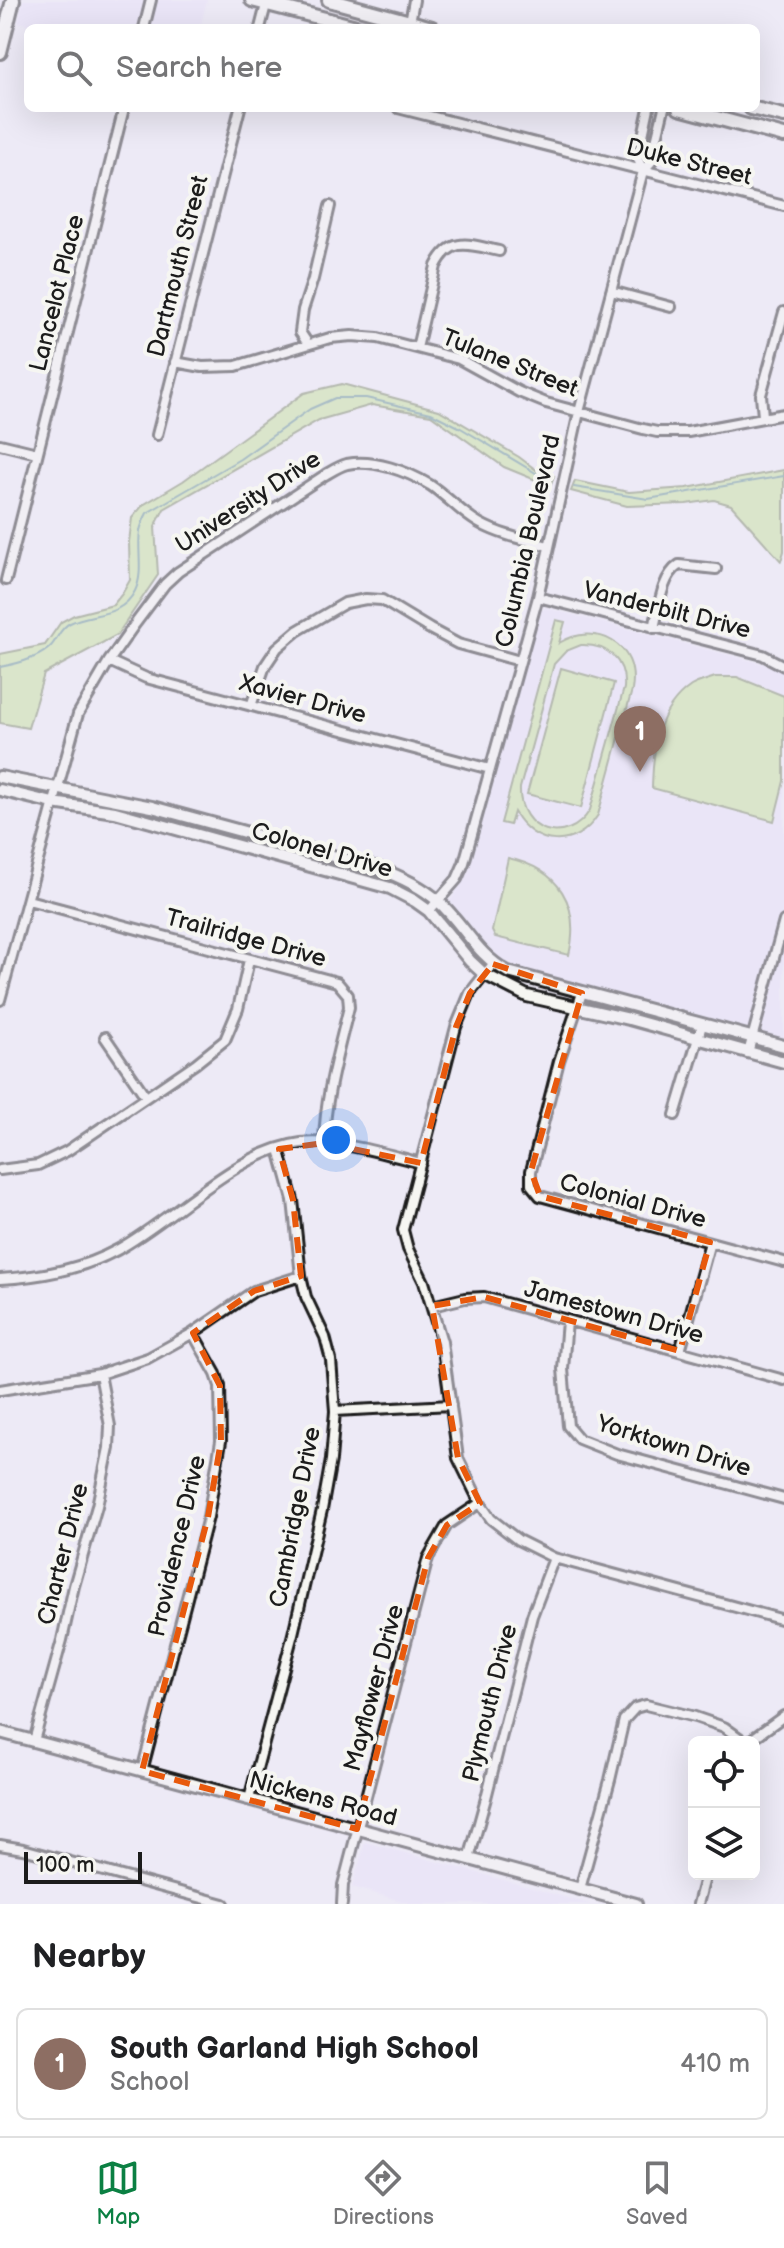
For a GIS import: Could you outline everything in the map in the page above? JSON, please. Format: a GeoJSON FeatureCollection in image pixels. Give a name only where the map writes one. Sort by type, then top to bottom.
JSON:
{"type":"FeatureCollection","features":[{"type":"Feature","properties":{"kind":"main road"},"geometry":{"type":"LineString","coordinates":[[0,52],[13,0]]}},
{"type":"Feature","properties":{"kind":"main road"},"geometry":{"type":"LineString","coordinates":[[252,0],[346,24]]}},
{"type":"Feature","properties":{"kind":"main road"},"geometry":{"type":"LineString","coordinates":[[329,0],[407,24]]}},
{"type":"Feature","properties":{"kind":"main road"},"geometry":{"type":"LineString","coordinates":[[760,110],[784,116]]}},
{"type":"Feature","properties":{"kind":"main road"},"geometry":{"type":"LineString","coordinates":[[694,112],[784,136]]}},
{"type":"Feature","properties":{"kind":"street"},"geometry":{"type":"LineString","coordinates":[[145,24],[151,0]]}},
{"type":"Feature","properties":{"kind":"street"},"geometry":{"type":"LineString","coordinates":[[410,24],[414,0]]}},
{"type":"Feature","properties":{"kind":"street"},"geometry":{"type":"LineString","coordinates":[[261,24],[267,2]]}},
{"type":"Feature","properties":{"kind":"street","name":"Lancelot Place"},"geometry":{"type":"LineString","coordinates":[[6,580],[123,112]]}},
{"type":"Feature","properties":{"kind":"street","name":"Dartmouth Street"},"geometry":{"type":"LineString","coordinates":[[157,435],[239,112]]}},
{"type":"Feature","properties":{"kind":"street","name":"Duke Street"},"geometry":{"type":"LineString","coordinates":[[414,112],[784,206]]}},
{"type":"Feature","properties":{"kind":"street","name":"Columbia Boulevard"},"geometry":{"type":"LineString","coordinates":[[643,171],[638,159],[648,112]]}},
{"type":"Feature","properties":{"kind":"street","name":"Columbia Boulevard"},"geometry":{"type":"LineString","coordinates":[[429,911],[457,879],[464,863],[538,597],[579,412],[611,291],[643,171],[651,162],[663,112]]}},
{"type":"Feature","properties":{"kind":"street"},"geometry":{"type":"LineString","coordinates":[[308,344],[300,332],[303,310],[330,206]]}},
{"type":"Feature","properties":{"kind":"street"},"geometry":{"type":"LineString","coordinates":[[417,348],[436,266],[442,254],[455,245],[466,244],[499,251]]}},
{"type":"Feature","properties":{"kind":"street"},"geometry":{"type":"LineString","coordinates":[[611,291],[671,307]]}},
{"type":"Feature","properties":{"kind":"street"},"geometry":{"type":"LineString","coordinates":[[763,416],[761,395],[784,312]]}},
{"type":"Feature","properties":{"kind":"street","name":"Tulane Street"},"geometry":{"type":"LineString","coordinates":[[175,362],[202,367],[236,366],[330,338],[378,338],[459,359],[519,392],[579,412],[657,432],[688,432],[784,414]]}},
{"type":"Feature","properties":{"kind":"street"},"geometry":{"type":"LineString","coordinates":[[0,444],[37,453]]}},
{"type":"Feature","properties":{"kind":"street","name":"University Drive"},"geometry":{"type":"LineString","coordinates":[[0,1000],[78,714],[109,661],[165,584],[178,572],[343,465],[358,463],[387,467],[431,486],[475,521],[493,531],[549,546]]}},
{"type":"Feature","properties":{"kind":"street"},"geometry":{"type":"LineString","coordinates":[[654,628],[672,569],[679,565],[716,569]]}},
{"type":"Feature","properties":{"kind":"street","name":"Vanderbilt Drive"},"geometry":{"type":"LineString","coordinates":[[538,597],[763,655],[784,666]]}},
{"type":"Feature","properties":{"kind":"street"},"geometry":{"type":"LineString","coordinates":[[251,706],[265,666],[277,648],[297,631],[345,603],[366,599],[382,600],[458,644],[520,661]]}},
{"type":"Feature","properties":{"kind":"street","name":"Xavier Drive"},"geometry":{"type":"LineString","coordinates":[[109,661],[146,678],[490,769]]}},
{"type":"Feature","properties":{"kind":"street","name":"Colonel Drive"},"geometry":{"type":"LineString","coordinates":[[0,777],[152,807],[377,868],[402,877],[438,901],[493,964],[508,972],[784,1046]]}},
{"type":"Feature","properties":{"kind":"street","name":"Colonel Drive"},"geometry":{"type":"LineString","coordinates":[[0,790],[53,803],[115,812],[390,888],[429,911],[484,974],[527,996],[629,1019],[784,1062]]}},
{"type":"Feature","properties":{"kind":"street","name":"Trailridge Drive"},"geometry":{"type":"LineString","coordinates":[[28,900],[337,982],[348,995],[349,1007],[328,1089],[324,1143]]}},
{"type":"Feature","properties":{"kind":"street"},"geometry":{"type":"LineString","coordinates":[[748,1053],[784,921]]}},
{"type":"Feature","properties":{"kind":"street"},"geometry":{"type":"LineString","coordinates":[[0,1170],[38,1165],[67,1151],[225,1040],[238,1009],[249,960]]}},
{"type":"Feature","properties":{"kind":"street"},"geometry":{"type":"LineString","coordinates":[[493,964],[470,993],[456,1027],[403,1230],[408,1249],[424,1282],[442,1342],[458,1458],[491,1519],[518,1540],[554,1558],[784,1620]]}},
{"type":"Feature","properties":{"kind":"street","name":"Colonial Drive"},"geometry":{"type":"LineString","coordinates":[[582,993],[559,1061],[531,1171],[531,1185],[540,1196],[784,1262]]}},
{"type":"Feature","properties":{"kind":"street"},"geometry":{"type":"LineString","coordinates":[[675,1115],[702,1025]]}},
{"type":"Feature","properties":{"kind":"street"},"geometry":{"type":"LineString","coordinates":[[105,1037],[146,1097]]}},
{"type":"Feature","properties":{"kind":"street"},"geometry":{"type":"LineString","coordinates":[[0,1279],[33,1277],[92,1262],[119,1249],[247,1162],[279,1149],[301,1143],[324,1143],[375,1151],[421,1163]]}},
{"type":"Feature","properties":{"kind":"street","name":"Cambridge Drive"},"geometry":{"type":"LineString","coordinates":[[249,1799],[322,1510],[331,1460],[335,1411],[331,1360],[325,1337],[306,1297],[293,1200],[279,1149]]}},
{"type":"Feature","properties":{"kind":"street"},"geometry":{"type":"LineString","coordinates":[[680,1351],[710,1242]]}},
{"type":"Feature","properties":{"kind":"street"},"geometry":{"type":"LineString","coordinates":[[0,1390],[100,1374],[148,1358],[193,1333],[254,1291],[301,1276]]}},
{"type":"Feature","properties":{"kind":"street","name":"Jamestown Drive"},"geometry":{"type":"LineString","coordinates":[[432,1306],[484,1297],[784,1380]]}},
{"type":"Feature","properties":{"kind":"street","name":"Yorktown Drive"},"geometry":{"type":"LineString","coordinates":[[567,1321],[563,1369],[568,1426],[579,1439],[617,1454],[784,1499]]}},
{"type":"Feature","properties":{"kind":"street","name":"Providence Drive"},"geometry":{"type":"LineString","coordinates":[[142,1771],[208,1517],[221,1441],[220,1386],[193,1333]]}},
{"type":"Feature","properties":{"kind":"street","name":"Charter Drive"},"geometry":{"type":"LineString","coordinates":[[34,1741],[97,1506],[109,1448],[110,1426],[100,1374]]}},
{"type":"Feature","properties":{"kind":"street"},"geometry":{"type":"LineString","coordinates":[[335,1411],[451,1405]]}},
{"type":"Feature","properties":{"kind":"street","name":"Mayflower Drive"},"geometry":{"type":"LineString","coordinates":[[342,1904],[343,1885],[428,1558],[447,1525],[480,1503]]}},
{"type":"Feature","properties":{"kind":"street","name":"Plymouth Drive"},"geometry":{"type":"LineString","coordinates":[[469,1859],[532,1616],[554,1558]]}},
{"type":"Feature","properties":{"kind":"street"},"geometry":{"type":"LineString","coordinates":[[580,1889],[624,1720],[635,1708],[646,1705],[695,1717],[724,1727],[737,1736]]}},
{"type":"Feature","properties":{"kind":"street"},"geometry":{"type":"LineString","coordinates":[[755,1736],[784,1716]]}},
{"type":"Feature","properties":{"kind":"street","name":"Nickens Road"},"geometry":{"type":"LineString","coordinates":[[0,1732],[636,1904]]}},
{"type":"Feature","properties":{"kind":"street"},"geometry":{"type":"LineString","coordinates":[[0,1845],[224,1904]]}},
{"type":"Feature","properties":{"kind":"street"},"geometry":{"type":"LineString","coordinates":[[698,1904],[704,1880]]}},
{"type":"Feature","properties":{"kind":"highlighted area"},"geometry":{"type":"Polygon","coordinates":[[[493,964],[582,993],[531,1171],[540,1196],[710,1242],[680,1351],[484,1297],[432,1306],[458,1458],[480,1503],[447,1525],[428,1558],[357,1829],[142,1771],[208,1517],[221,1441],[220,1386],[193,1333],[254,1291],[301,1276],[293,1200],[279,1149],[324,1143],[421,1163],[456,1027],[470,993],[493,964]]]}},
{"type":"Feature","properties":{"kind":"shaded area"},"geometry":{"type":"Polygon","coordinates":[[[23,0],[207,0],[201,24],[18,22],[23,0]]]}},
{"type":"Feature","properties":{"kind":"shaded area"},"geometry":{"type":"Polygon","coordinates":[[[546,608],[772,666],[784,673],[784,1043],[515,971],[493,959],[447,906],[468,872],[540,611],[546,608]]]}},
{"type":"Feature","properties":{"kind":"shaded area"},"geometry":{"type":"Polygon","coordinates":[[[365,1842],[589,1904],[412,1904],[352,1887],[365,1842]]]}},
{"type":"Feature","properties":{"kind":"green space"},"geometry":{"type":"Polygon","coordinates":[[[342,384],[439,410],[539,472],[554,476],[550,486],[504,467],[431,415],[372,405],[319,420],[164,509],[155,527],[158,575],[117,635],[44,674],[28,728],[0,723],[0,654],[45,645],[61,622],[74,615],[113,605],[130,580],[132,518],[143,505],[183,481],[304,393],[342,384]]]}},
{"type":"Feature","properties":{"kind":"green space"},"geometry":{"type":"Polygon","coordinates":[[[784,470],[784,551],[781,561],[731,505],[714,500],[627,506],[571,491],[575,481],[629,492],[687,488],[784,470]]]}},
{"type":"Feature","properties":{"kind":"green space"},"geometry":{"type":"Polygon","coordinates":[[[556,620],[565,622],[559,643],[587,635],[612,641],[629,660],[633,674],[632,690],[598,815],[578,835],[555,840],[532,832],[514,812],[510,825],[501,823],[556,620]],[[591,645],[566,651],[554,664],[520,788],[521,803],[527,815],[546,830],[569,829],[590,810],[624,688],[618,662],[607,651],[591,645]]]}},
{"type":"Feature","properties":{"kind":"green space"},"geometry":{"type":"Polygon","coordinates":[[[561,668],[614,683],[581,808],[527,794],[561,668]]]}},
{"type":"Feature","properties":{"kind":"green space"},"geometry":{"type":"Polygon","coordinates":[[[715,677],[737,677],[784,696],[784,781],[774,821],[652,788],[656,745],[670,707],[691,686],[715,677]]]}},
{"type":"Feature","properties":{"kind":"green space"},"geometry":{"type":"Polygon","coordinates":[[[508,858],[541,871],[562,892],[572,920],[569,955],[495,937],[492,931],[508,858]]]}},
{"type":"Feature","properties":{"kind":"waterway"},"geometry":{"type":"LineString","coordinates":[[0,667],[41,654],[70,623],[122,606],[138,584],[140,531],[147,513],[240,459],[310,409],[335,398],[366,398],[431,413],[549,481]]}},
{"type":"Feature","properties":{"kind":"waterway"},"geometry":{"type":"LineString","coordinates":[[574,487],[648,499],[784,476]]}},
{"type":"Feature","properties":{"kind":"place","name":"South Garland High School"},"geometry":{"type":"Point","coordinates":[640,772]}}]}
